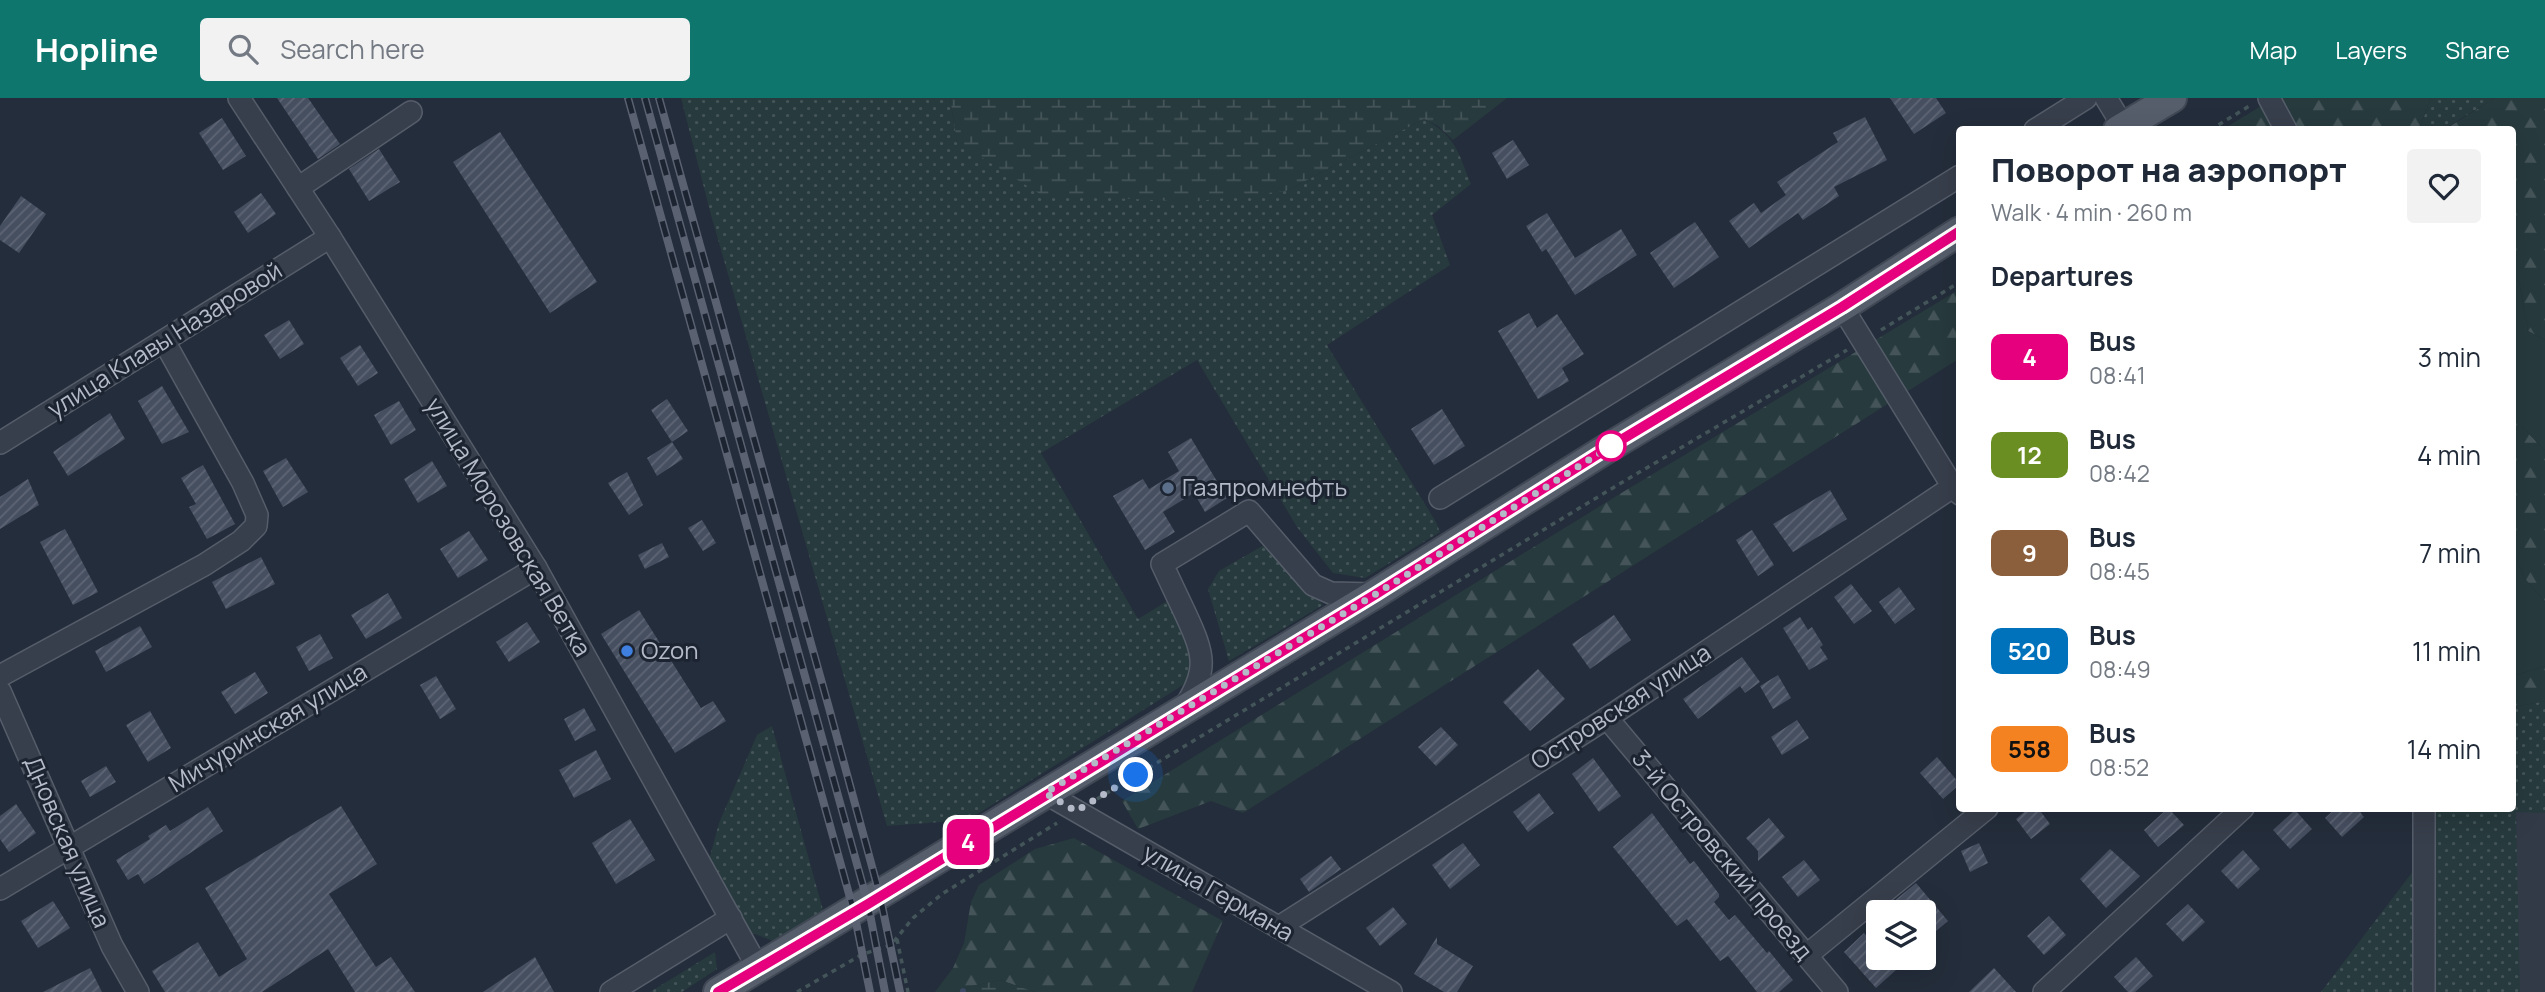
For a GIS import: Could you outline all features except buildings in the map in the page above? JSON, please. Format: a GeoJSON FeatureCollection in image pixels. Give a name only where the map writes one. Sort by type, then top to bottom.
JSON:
{"type":"FeatureCollection","features":[{"type":"Feature","properties":{"kind":"main road"},"geometry":{"type":"LineString","coordinates":[[2124,126],[2172,98]]}},
{"type":"Feature","properties":{"kind":"main road"},"geometry":{"type":"LineString","coordinates":[[718,992],[1182,713],[1606,449],[1842,307],[1956,233]]}},
{"type":"Feature","properties":{"kind":"street","name":"улица Морозовская Ветка"},"geometry":{"type":"LineString","coordinates":[[239,98],[330,237],[537,568],[758,968]]}},
{"type":"Feature","properties":{"kind":"street"},"geometry":{"type":"LineString","coordinates":[[2041,126],[2086,98]]}},
{"type":"Feature","properties":{"kind":"street"},"geometry":{"type":"LineString","coordinates":[[2106,98],[2120,126]]}},
{"type":"Feature","properties":{"kind":"street"},"geometry":{"type":"LineString","coordinates":[[2260,101],[2282,126]]}},
{"type":"Feature","properties":{"kind":"street"},"geometry":{"type":"LineString","coordinates":[[298,188],[411,112]]}},
{"type":"Feature","properties":{"kind":"street"},"geometry":{"type":"LineString","coordinates":[[1440,498],[1956,178]]}},
{"type":"Feature","properties":{"kind":"street","name":"улица Клавы Назаровой"},"geometry":{"type":"LineString","coordinates":[[0,443],[330,237]]}},
{"type":"Feature","properties":{"kind":"street"},"geometry":{"type":"LineString","coordinates":[[1842,307],[1956,485]]}},
{"type":"Feature","properties":{"kind":"street"},"geometry":{"type":"LineString","coordinates":[[0,676],[204,565],[241,541],[256,526],[257,515],[243,483],[164,341]]}},
{"type":"Feature","properties":{"kind":"street","name":"Островская улица"},"geometry":{"type":"LineString","coordinates":[[1279,928],[1607,718],[1956,489]]}},
{"type":"Feature","properties":{"kind":"street"},"geometry":{"type":"LineString","coordinates":[[1182,713],[1195,691],[1201,671],[1201,648],[1162,564],[1249,510],[1313,585],[1331,593],[1376,594]]}},
{"type":"Feature","properties":{"kind":"street","name":"Мичуринская улица"},"geometry":{"type":"LineString","coordinates":[[0,889],[537,568]]}},
{"type":"Feature","properties":{"kind":"street","name":"Дновская улица"},"geometry":{"type":"LineString","coordinates":[[0,691],[112,946],[138,992]]}},
{"type":"Feature","properties":{"kind":"street","name":"3-й Островский проезд"},"geometry":{"type":"LineString","coordinates":[[1607,718],[1837,992]]}},
{"type":"Feature","properties":{"kind":"street","name":"улица Германа"},"geometry":{"type":"LineString","coordinates":[[1045,793],[1391,992]]}},
{"type":"Feature","properties":{"kind":"street"},"geometry":{"type":"LineString","coordinates":[[1807,955],[1982,812]]}},
{"type":"Feature","properties":{"kind":"street"},"geometry":{"type":"LineString","coordinates":[[2044,992],[2239,812]]}},
{"type":"Feature","properties":{"kind":"street"},"geometry":{"type":"LineString","coordinates":[[2424,812],[2424,992]]}},
{"type":"Feature","properties":{"kind":"street"},"geometry":{"type":"LineString","coordinates":[[611,992],[731,918]]}},
{"type":"Feature","properties":{"kind":"path"},"geometry":{"type":"LineString","coordinates":[[2217,126],[2260,101]]}},
{"type":"Feature","properties":{"kind":"path"},"geometry":{"type":"LineString","coordinates":[[797,992],[863,954],[891,945],[913,918],[942,894],[1076,811],[1956,284]]}},
{"type":"Feature","properties":{"kind":"path"},"geometry":{"type":"LineString","coordinates":[[897,939],[908,992]]}},
{"type":"Feature","properties":{"kind":"shaded area"},"geometry":{"type":"Polygon","coordinates":[[[2545,746],[2545,992],[2450,992],[2512,812],[2516,812],[2516,802],[2545,746]]]}},
{"type":"Feature","properties":{"kind":"green space"},"geometry":{"type":"Polygon","coordinates":[[[681,98],[950,98],[957,142],[1286,191],[1424,119],[1435,125],[1455,146],[1471,184],[1432,215],[1450,265],[1327,345],[1440,532],[1365,578],[1333,573],[1297,527],[1197,360],[1041,453],[1138,619],[1187,589],[1207,647],[1207,670],[968,820],[887,826],[711,215],[681,98]]]}},
{"type":"Feature","properties":{"kind":"green space"},"geometry":{"type":"Polygon","coordinates":[[[950,98],[1507,98],[1453,140],[1438,126],[1424,119],[1286,191],[1190,202],[1040,194],[957,142],[950,98]]]}},
{"type":"Feature","properties":{"kind":"green space"},"geometry":{"type":"Polygon","coordinates":[[[2274,98],[2431,98],[2420,126],[2228,126],[2274,98]]]}},
{"type":"Feature","properties":{"kind":"green space"},"geometry":{"type":"Polygon","coordinates":[[[2431,98],[2495,98],[2449,126],[2420,126],[2431,98]]]}},
{"type":"Feature","properties":{"kind":"green space"},"geometry":{"type":"Polygon","coordinates":[[[2495,98],[2545,98],[2545,340],[2528,331],[2519,281],[2516,280],[2516,126],[2450,126],[2495,98]]]}},
{"type":"Feature","properties":{"kind":"green space"},"geometry":{"type":"Polygon","coordinates":[[[2516,280],[2519,281],[2528,331],[2545,340],[2545,450],[2516,421],[2516,280]]]}},
{"type":"Feature","properties":{"kind":"green space"},"geometry":{"type":"Polygon","coordinates":[[[1956,291],[1956,361],[1243,813],[1211,801],[1138,829],[1122,801],[1623,492],[1956,291]]]}},
{"type":"Feature","properties":{"kind":"green space"},"geometry":{"type":"Polygon","coordinates":[[[2516,421],[2545,450],[2545,602],[2525,579],[2516,558],[2516,421]]]}},
{"type":"Feature","properties":{"kind":"green space"},"geometry":{"type":"Polygon","coordinates":[[[1264,545],[1274,548],[1277,555],[1323,605],[1229,661],[1208,589],[1219,571],[1264,545]]]}},
{"type":"Feature","properties":{"kind":"green space"},"geometry":{"type":"Polygon","coordinates":[[[2516,558],[2525,579],[2545,602],[2545,666],[2516,675],[2516,558]]]}},
{"type":"Feature","properties":{"kind":"green space"},"geometry":{"type":"Polygon","coordinates":[[[2545,666],[2545,701],[2516,706],[2516,675],[2545,666]]]}},
{"type":"Feature","properties":{"kind":"green space"},"geometry":{"type":"Polygon","coordinates":[[[2545,701],[2545,813],[2516,812],[2516,706],[2545,701]]]}},
{"type":"Feature","properties":{"kind":"green space"},"geometry":{"type":"Polygon","coordinates":[[[772,726],[823,910],[776,942],[744,930],[708,864],[719,823],[757,735],[772,726]]]}},
{"type":"Feature","properties":{"kind":"green space"},"geometry":{"type":"Polygon","coordinates":[[[2434,812],[2516,812],[2520,992],[2321,992],[2436,841],[2434,812]]]}},
{"type":"Feature","properties":{"kind":"green space"},"geometry":{"type":"Polygon","coordinates":[[[1074,838],[1223,921],[1192,992],[1035,992],[1000,980],[955,992],[935,992],[953,968],[964,943],[971,902],[979,885],[1035,849],[1074,838]]]}},
{"type":"Feature","properties":{"kind":"green space"},"geometry":{"type":"Polygon","coordinates":[[[715,952],[717,969],[682,992],[650,992],[715,952]]]}},
{"type":"Feature","properties":{"kind":"green space"},"geometry":{"type":"Polygon","coordinates":[[[1000,980],[1035,992],[955,992],[963,988],[1000,980]]]}},
{"type":"Feature","properties":{"kind":"railway"},"geometry":{"type":"LineString","coordinates":[[628,98],[854,912],[870,992]]}},
{"type":"Feature","properties":{"kind":"railway"},"geometry":{"type":"LineString","coordinates":[[645,98],[868,904],[885,992]]}},
{"type":"Feature","properties":{"kind":"railway"},"geometry":{"type":"LineString","coordinates":[[659,98],[880,896],[900,992]]}},
{"type":"Feature","properties":{"kind":"bus line","name":"4"},"geometry":{"type":"LineString","coordinates":[[718,992],[1182,713],[1606,449],[1842,307],[1956,234]]}},
{"type":"Feature","properties":{"kind":"place","name":"Газпромнефть"},"geometry":{"type":"Point","coordinates":[1168,488]}},
{"type":"Feature","properties":{"kind":"place","name":"Ozon"},"geometry":{"type":"Point","coordinates":[627,651]}},
{"type":"Feature","properties":{"kind":"route"},"geometry":{"type":"LineString","coordinates":[[1136,775],[1076,811],[1045,793],[1182,713],[1611,446]]}}]}
